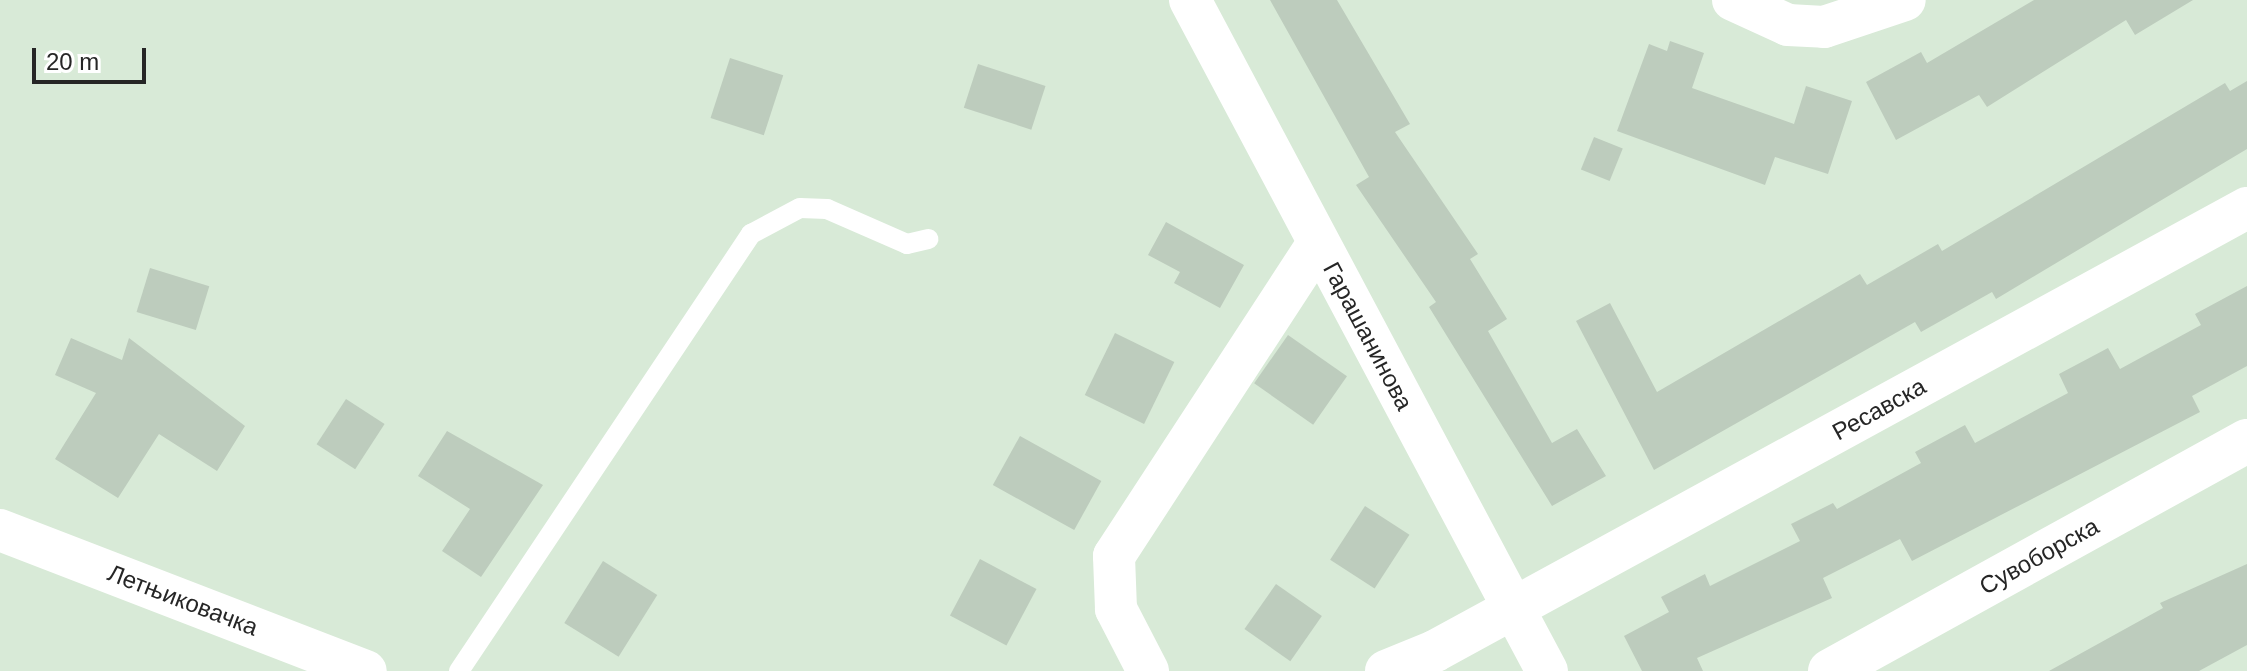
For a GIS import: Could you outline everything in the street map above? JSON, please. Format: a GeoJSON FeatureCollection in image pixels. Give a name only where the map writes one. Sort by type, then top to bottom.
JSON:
{"type":"FeatureCollection","features":[{"type":"Feature","properties":{"kind":"street","name":"Гарашанинова"},"geometry":{"type":"LineString","coordinates":[[1190,0],[1547,671]]}},
{"type":"Feature","properties":{"kind":"street"},"geometry":{"type":"LineString","coordinates":[[1733,0],[1788,25],[1824,27],[1905,0]]}},
{"type":"Feature","properties":{"kind":"street","name":"Ресавска"},"geometry":{"type":"LineString","coordinates":[[1512,609],[2247,208]]}},
{"type":"Feature","properties":{"kind":"street"},"geometry":{"type":"LineString","coordinates":[[1148,671],[1116,609],[1114,556],[1318,243]]}},
{"type":"Feature","properties":{"kind":"street","name":"Сувоборска"},"geometry":{"type":"LineString","coordinates":[[1830,671],[2247,441]]}},
{"type":"Feature","properties":{"kind":"street","name":"Летњиковачка"},"geometry":{"type":"LineString","coordinates":[[0,530],[366,671]]}},
{"type":"Feature","properties":{"kind":"street"},"geometry":{"type":"LineString","coordinates":[[1386,671],[1512,609]]}},
{"type":"Feature","properties":{"kind":"lane"},"geometry":{"type":"LineString","coordinates":[[459,671],[751,234],[800,208],[827,209],[907,244],[928,239]]}},
{"type":"Feature","properties":{"kind":"building"},"geometry":{"type":"Polygon","coordinates":[[[1270,0],[1337,0],[1410,124],[1395,132],[1478,254],[1470,259],[1507,319],[1488,331],[1552,443],[1577,429],[1606,476],[1552,506],[1429,307],[1436,302],[1356,185],[1369,177],[1270,0]]]}},
{"type":"Feature","properties":{"kind":"building"},"geometry":{"type":"Polygon","coordinates":[[[2034,0],[2193,0],[2135,35],[2126,20],[1987,107],[1979,95],[1896,140],[1866,82],[1921,52],[1927,63],[2034,0]]]}},
{"type":"Feature","properties":{"kind":"building"},"geometry":{"type":"Polygon","coordinates":[[[1670,41],[1704,53],[1692,88],[1794,124],[1806,86],[1852,101],[1828,174],[1775,157],[1765,185],[1617,131],[1649,44],[1667,51],[1670,41]]]}},
{"type":"Feature","properties":{"kind":"building"},"geometry":{"type":"Polygon","coordinates":[[[730,58],[783,75],[764,135],[711,118],[730,58]]]}},
{"type":"Feature","properties":{"kind":"building"},"geometry":{"type":"Polygon","coordinates":[[[978,64],[1046,86],[1031,130],[964,108],[978,64]]]}},
{"type":"Feature","properties":{"kind":"building"},"geometry":{"type":"Polygon","coordinates":[[[2247,81],[2247,149],[1996,299],[1992,292],[1921,332],[1915,322],[1654,470],[1576,321],[1610,303],[1657,392],[1860,274],[1867,285],[1938,244],[1942,251],[2225,83],[2230,91],[2247,81]]]}},
{"type":"Feature","properties":{"kind":"building"},"geometry":{"type":"Polygon","coordinates":[[[1594,137],[1623,149],[1610,181],[1581,169],[1594,137]]]}},
{"type":"Feature","properties":{"kind":"building"},"geometry":{"type":"Polygon","coordinates":[[[1166,222],[1244,265],[1220,308],[1174,283],[1180,272],[1148,255],[1166,222]]]}},
{"type":"Feature","properties":{"kind":"building"},"geometry":{"type":"Polygon","coordinates":[[[150,268],[209,286],[196,330],[137,312],[150,268]]]}},
{"type":"Feature","properties":{"kind":"building"},"geometry":{"type":"Polygon","coordinates":[[[2247,286],[2247,366],[2192,396],[2200,412],[1912,561],[1900,539],[1823,578],[1832,598],[1697,658],[1703,671],[1642,671],[1624,636],[1669,612],[1661,597],[1705,574],[1710,586],[1800,541],[1791,524],[1833,503],[1837,509],[1921,463],[1915,452],[1965,425],[1975,443],[2068,393],[2059,374],[2108,348],[2120,369],[2201,325],[2195,314],[2247,286]]]}},
{"type":"Feature","properties":{"kind":"building"},"geometry":{"type":"Polygon","coordinates":[[[1115,333],[1174,362],[1144,424],[1085,395],[1115,333]]]}},
{"type":"Feature","properties":{"kind":"building"},"geometry":{"type":"Polygon","coordinates":[[[1288,335],[1347,376],[1313,425],[1254,383],[1288,335]]]}},
{"type":"Feature","properties":{"kind":"building"},"geometry":{"type":"Polygon","coordinates":[[[71,338],[122,360],[129,338],[245,426],[217,471],[159,434],[118,498],[55,459],[96,393],[55,375],[71,338]]]}},
{"type":"Feature","properties":{"kind":"building"},"geometry":{"type":"Polygon","coordinates":[[[346,399],[385,424],[355,469],[317,444],[346,399]]]}},
{"type":"Feature","properties":{"kind":"building"},"geometry":{"type":"Polygon","coordinates":[[[447,431],[543,485],[481,577],[442,551],[470,509],[418,476],[447,431]]]}},
{"type":"Feature","properties":{"kind":"building"},"geometry":{"type":"Polygon","coordinates":[[[1020,436],[1101,481],[1074,530],[993,485],[1020,436]]]}},
{"type":"Feature","properties":{"kind":"building"},"geometry":{"type":"Polygon","coordinates":[[[1365,506],[1409,535],[1375,589],[1330,560],[1365,506]]]}},
{"type":"Feature","properties":{"kind":"building"},"geometry":{"type":"Polygon","coordinates":[[[980,559],[1037,589],[1006,646],[950,616],[980,559]]]}},
{"type":"Feature","properties":{"kind":"building"},"geometry":{"type":"Polygon","coordinates":[[[603,561],[657,595],[619,657],[564,623],[603,561]]]}},
{"type":"Feature","properties":{"kind":"building"},"geometry":{"type":"Polygon","coordinates":[[[2247,564],[2247,645],[2199,671],[2049,671],[2163,608],[2160,603],[2247,564]]]}},
{"type":"Feature","properties":{"kind":"building"},"geometry":{"type":"Polygon","coordinates":[[[1276,584],[1322,616],[1290,661],[1244,629],[1276,584]]]}}]}
